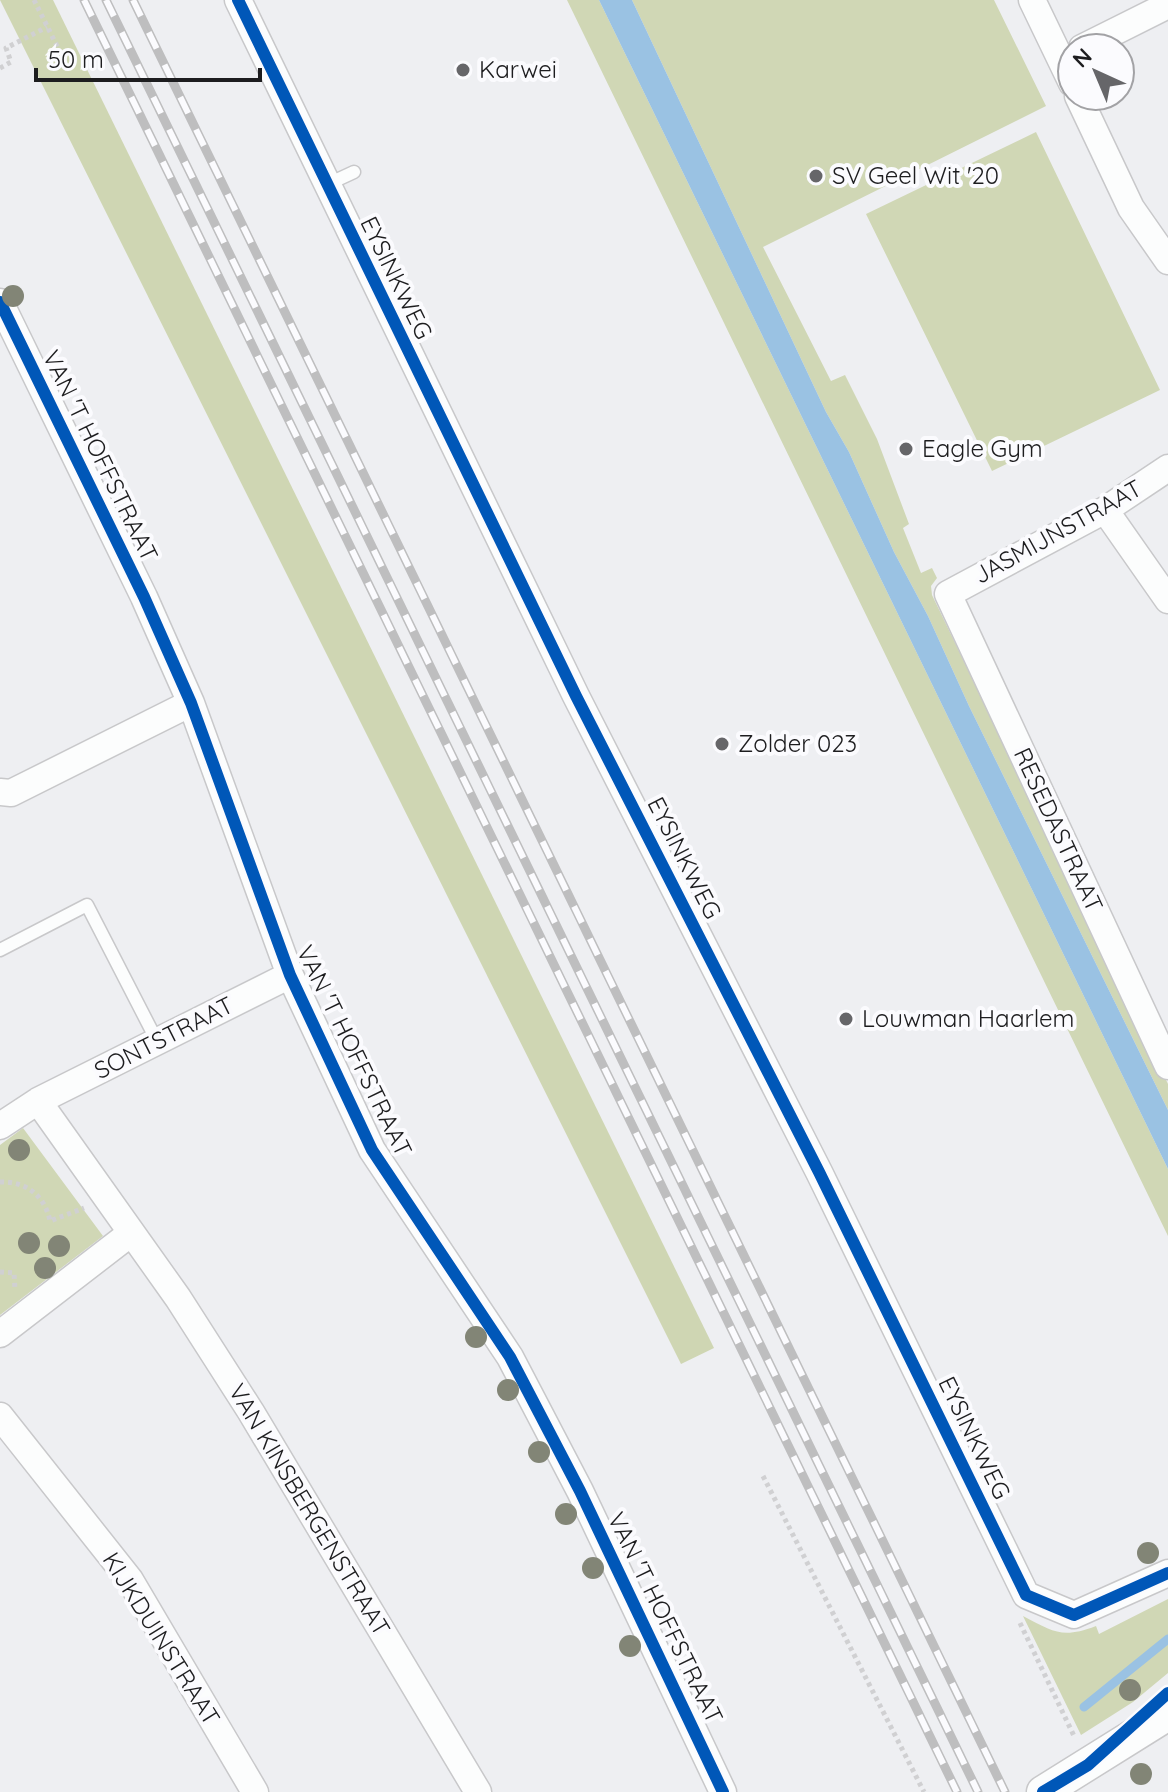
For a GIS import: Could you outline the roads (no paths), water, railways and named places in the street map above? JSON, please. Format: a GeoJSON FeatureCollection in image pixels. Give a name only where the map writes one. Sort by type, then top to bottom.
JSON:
{"type":"FeatureCollection","features":[{"type":"Feature","properties":{"kind":"street","name":"EYSINKWEG"},"geometry":{"type":"LineString","coordinates":[[238,0],[576,696],[819,1172],[1026,1595],[1074,1615],[1168,1573]]}},
{"type":"Feature","properties":{"kind":"street"},"geometry":{"type":"LineString","coordinates":[[1032,0],[1056,37]]}},
{"type":"Feature","properties":{"kind":"street"},"geometry":{"type":"LineString","coordinates":[[1122,32],[1168,5]]}},
{"type":"Feature","properties":{"kind":"street"},"geometry":{"type":"LineString","coordinates":[[1086,112],[1131,208],[1168,261]]}},
{"type":"Feature","properties":{"kind":"street","name":"VAN 'T HOFFSTRAAT"},"geometry":{"type":"LineString","coordinates":[[0,302],[144,597],[191,703],[290,975],[372,1150],[510,1357],[580,1491],[723,1792]]}},
{"type":"Feature","properties":{"kind":"street","name":"JASMIJNSTRAAT"},"geometry":{"type":"LineString","coordinates":[[948,594],[1105,510],[1168,468]]}},
{"type":"Feature","properties":{"kind":"street"},"geometry":{"type":"LineString","coordinates":[[1105,510],[1168,600]]}},
{"type":"Feature","properties":{"kind":"street","name":"RESEDASTRAAT"},"geometry":{"type":"LineString","coordinates":[[948,594],[1168,1066]]}},
{"type":"Feature","properties":{"kind":"street"},"geometry":{"type":"LineString","coordinates":[[0,792],[11,793],[191,703]]}},
{"type":"Feature","properties":{"kind":"street","name":"SONTSTRAAT"},"geometry":{"type":"LineString","coordinates":[[0,1126],[38,1101],[290,975]]}},
{"type":"Feature","properties":{"kind":"street","name":"VAN KINSBERGENSTRAAT"},"geometry":{"type":"LineString","coordinates":[[38,1101],[178,1298],[251,1412],[478,1792]]}},
{"type":"Feature","properties":{"kind":"street"},"geometry":{"type":"LineString","coordinates":[[0,1334],[131,1233]]}},
{"type":"Feature","properties":{"kind":"street","name":"KIJKDUINSTRAAT"},"geometry":{"type":"LineString","coordinates":[[0,1416],[130,1580],[255,1792]]}},
{"type":"Feature","properties":{"kind":"street"},"geometry":{"type":"LineString","coordinates":[[1043,1792],[1168,1714]]}},
{"type":"Feature","properties":{"kind":"lane"},"geometry":{"type":"LineString","coordinates":[[326,185],[354,172]]}},
{"type":"Feature","properties":{"kind":"lane"},"geometry":{"type":"LineString","coordinates":[[0,950],[87,905],[157,1041]]}},
{"type":"Feature","properties":{"kind":"water"},"geometry":{"type":"Polygon","coordinates":[[[599,0],[632,0],[826,412],[849,452],[894,552],[1168,1110],[1168,1169],[599,0]]]}},
{"type":"Feature","properties":{"kind":"waterway"},"geometry":{"type":"LineString","coordinates":[[1084,1707],[1168,1639]]}},
{"type":"Feature","properties":{"kind":"railway"},"geometry":{"type":"LineString","coordinates":[[84,0],[957,1792]]}},
{"type":"Feature","properties":{"kind":"railway"},"geometry":{"type":"LineString","coordinates":[[106,0],[978,1792]]}},
{"type":"Feature","properties":{"kind":"railway"},"geometry":{"type":"LineString","coordinates":[[133,0],[1005,1792]]}},
{"type":"Feature","properties":{"kind":"place","name":"Karwei"},"geometry":{"type":"Point","coordinates":[463,70]}},
{"type":"Feature","properties":{"kind":"place","name":"SV Geel Wit '20"},"geometry":{"type":"Point","coordinates":[816,176]}},
{"type":"Feature","properties":{"kind":"place","name":"Eagle Gym"},"geometry":{"type":"Point","coordinates":[906,449]}},
{"type":"Feature","properties":{"kind":"place","name":"Zolder 023"},"geometry":{"type":"Point","coordinates":[722,744]}},
{"type":"Feature","properties":{"kind":"place","name":"Louwman Haarlem"},"geometry":{"type":"Point","coordinates":[846,1019]}}]}
